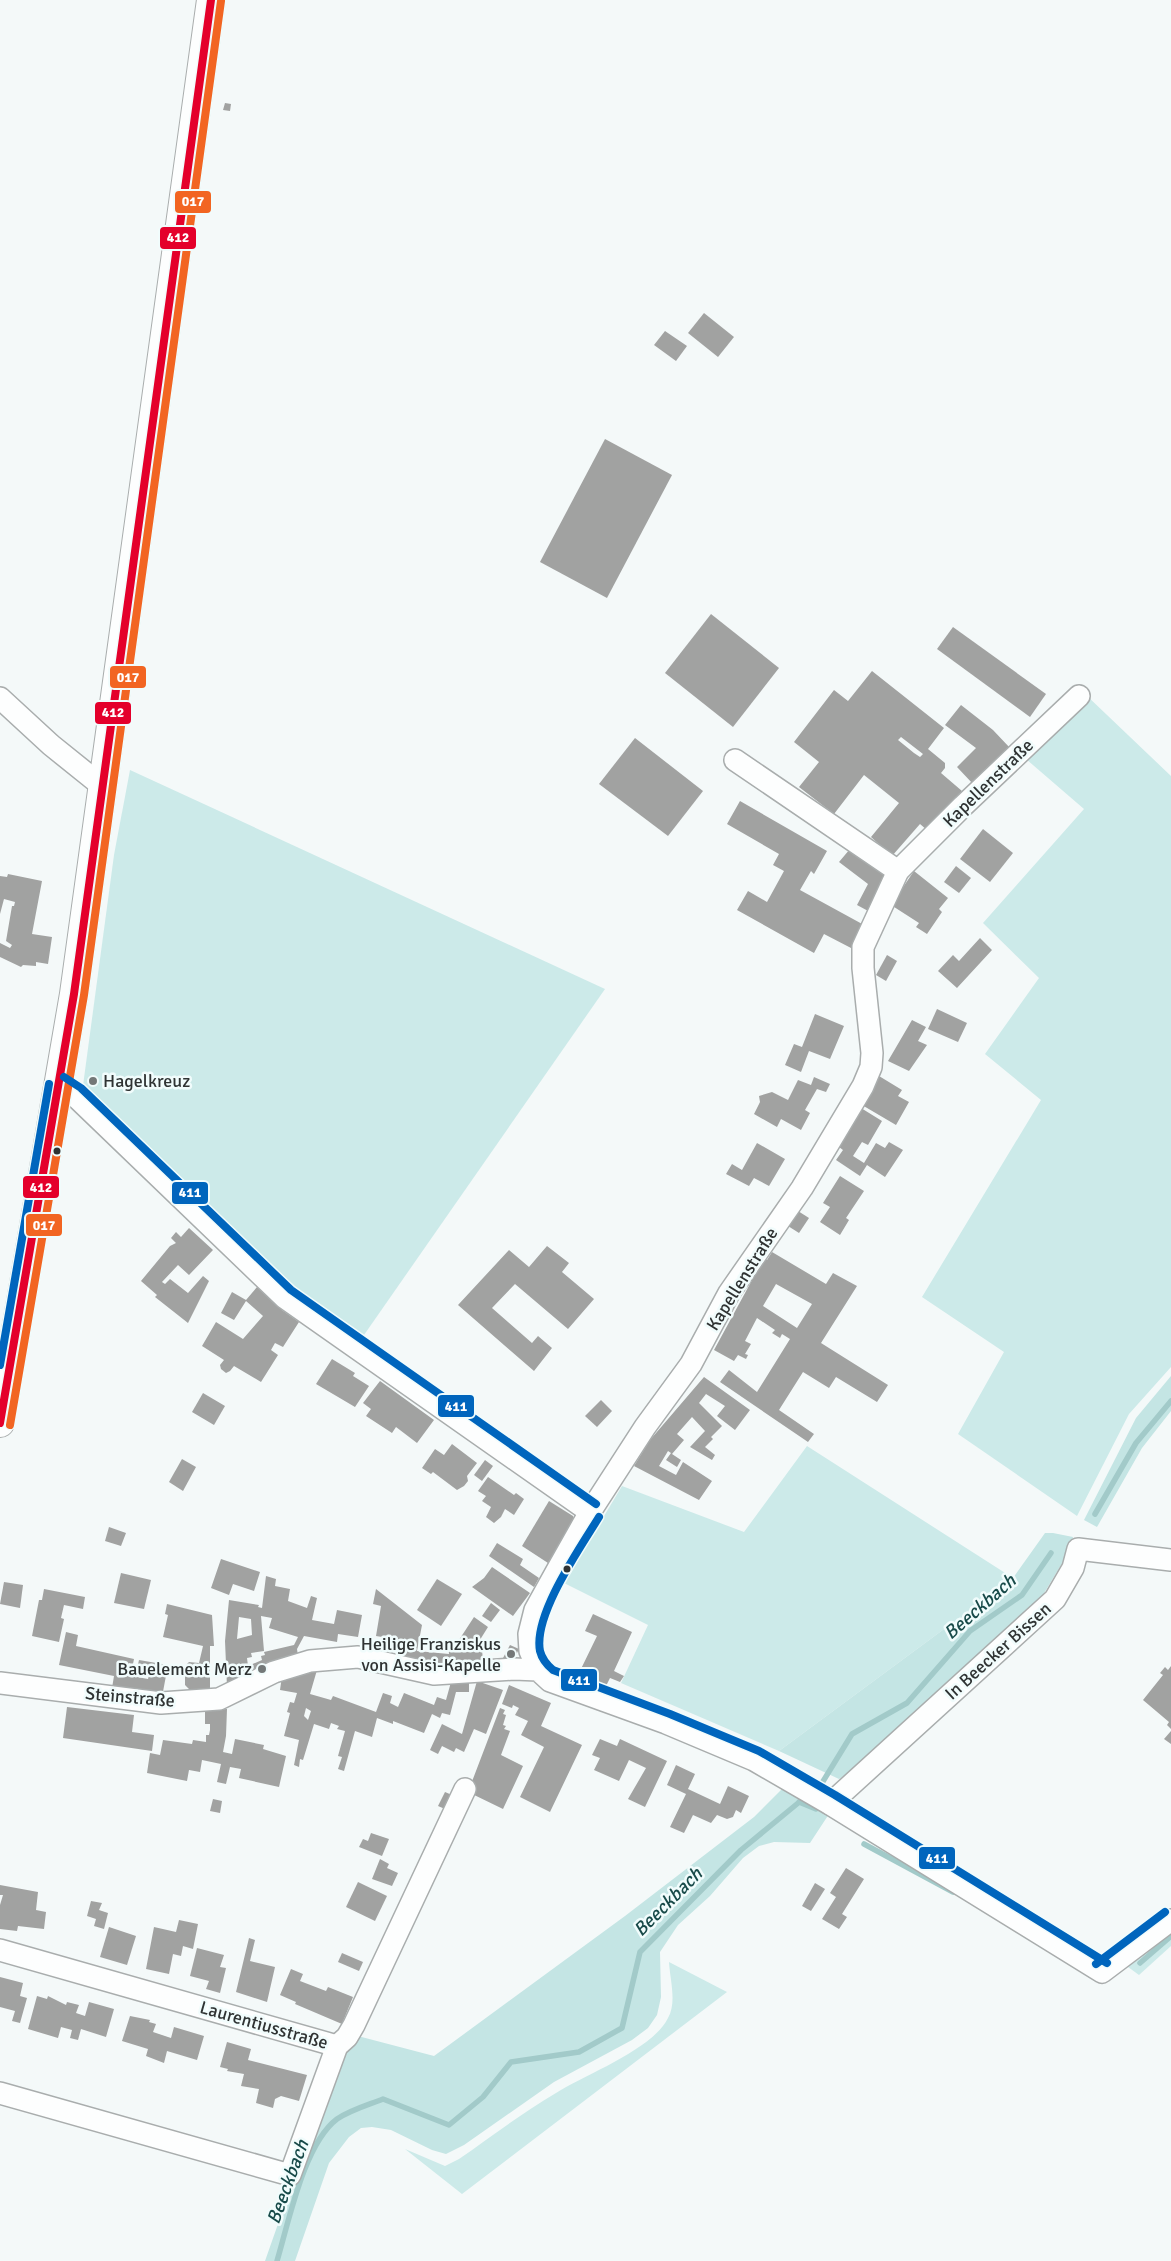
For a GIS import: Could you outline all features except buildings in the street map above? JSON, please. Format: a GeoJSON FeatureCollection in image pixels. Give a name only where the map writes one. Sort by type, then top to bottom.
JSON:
{"type":"FeatureCollection","features":[{"type":"Feature","properties":{"kind":"main road"},"geometry":{"type":"LineString","coordinates":[[0,1423],[74,994],[211,0]]}},
{"type":"Feature","properties":{"kind":"street","name":"Kapellenstraße"},"geometry":{"type":"LineString","coordinates":[[538,1670],[530,1651],[529,1634],[535,1610],[590,1512],[645,1427],[691,1364],[729,1293],[802,1188],[863,1086],[871,1067],[872,1053],[863,968],[863,947],[898,871],[962,806],[1079,696]]}},
{"type":"Feature","properties":{"kind":"street"},"geometry":{"type":"LineString","coordinates":[[0,698],[51,745],[102,786]]}},
{"type":"Feature","properties":{"kind":"street"},"geometry":{"type":"LineString","coordinates":[[735,760],[898,871]]}},
{"type":"Feature","properties":{"kind":"street"},"geometry":{"type":"LineString","coordinates":[[59,1086],[74,1095],[131,1152],[285,1298],[590,1512]]}},
{"type":"Feature","properties":{"kind":"street","name":"In Beecker Bissen"},"geometry":{"type":"LineString","coordinates":[[830,1804],[1055,1599],[1074,1568],[1078,1549],[1171,1560]]}},
{"type":"Feature","properties":{"kind":"street","name":"Steinstraße"},"geometry":{"type":"LineString","coordinates":[[0,1683],[161,1703],[220,1699],[274,1672],[310,1661],[358,1657],[434,1674],[514,1669],[538,1670]]}},
{"type":"Feature","properties":{"kind":"street"},"geometry":{"type":"LineString","coordinates":[[538,1670],[550,1681],[666,1723],[754,1760],[830,1804],[1102,1972],[1171,1920]]}},
{"type":"Feature","properties":{"kind":"street","name":"Laurentiusstraße"},"geometry":{"type":"LineString","coordinates":[[0,1950],[337,2046],[347,2037],[354,2025],[465,1789]]}},
{"type":"Feature","properties":{"kind":"street"},"geometry":{"type":"LineString","coordinates":[[0,2093],[290,2175],[337,2046]]}},
{"type":"Feature","properties":{"kind":"shaded area"},"geometry":{"type":"Polygon","coordinates":[[[1085,694],[1171,776],[1171,1367],[1129,1414],[1077,1516],[958,1434],[1004,1352],[922,1297],[1041,1100],[985,1054],[1039,978],[983,923],[1084,809],[1026,759],[1085,694]]]}},
{"type":"Feature","properties":{"kind":"shaded area"},"geometry":{"type":"Polygon","coordinates":[[[130,770],[605,989],[364,1335],[298,1289],[82,1093],[114,855],[130,770]]]}},
{"type":"Feature","properties":{"kind":"shaded area"},"geometry":{"type":"Polygon","coordinates":[[[1171,1376],[1171,1411],[1142,1448],[1097,1527],[1084,1520],[1136,1418],[1171,1376]]]}},
{"type":"Feature","properties":{"kind":"shaded area"},"geometry":{"type":"Polygon","coordinates":[[[807,1446],[1013,1578],[779,1751],[621,1683],[648,1625],[564,1583],[622,1486],[744,1532],[807,1446]]]}},
{"type":"Feature","properties":{"kind":"shaded area"},"geometry":{"type":"Polygon","coordinates":[[[1045,1533],[1073,1537],[1070,1550],[1043,1595],[854,1769],[839,1779],[779,1751],[1013,1578],[1045,1533]]]}},
{"type":"Feature","properties":{"kind":"shaded area"},"geometry":{"type":"Polygon","coordinates":[[[794,1777],[829,1814],[810,1843],[774,1842],[759,1846],[743,1858],[710,1896],[678,1925],[660,1952],[661,1997],[657,2015],[648,2028],[632,2040],[554,2082],[464,2145],[446,2154],[432,2150],[391,2130],[372,2127],[361,2128],[349,2137],[329,2163],[295,2261],[265,2261],[330,2076],[354,2035],[434,2056],[625,1916],[754,1817],[794,1777]]]}},
{"type":"Feature","properties":{"kind":"shaded area"},"geometry":{"type":"Polygon","coordinates":[[[1171,1928],[1171,1946],[1139,1975],[1124,1964],[1171,1928]]]}},
{"type":"Feature","properties":{"kind":"shaded area"},"geometry":{"type":"Polygon","coordinates":[[[669,1962],[727,1992],[462,2194],[405,2149],[445,2166],[459,2159],[543,2101],[648,2041],[660,2030],[671,2012],[673,1998],[669,1962]]]}},
{"type":"Feature","properties":{"kind":"waterway","name":"Beeckbach"},"geometry":{"type":"LineString","coordinates":[[1095,1514],[1136,1443],[1171,1401]]}},
{"type":"Feature","properties":{"kind":"waterway","name":"Beeckbach"},"geometry":{"type":"LineString","coordinates":[[822,1783],[852,1734],[907,1703],[970,1631],[1022,1595],[1051,1553]]}},
{"type":"Feature","properties":{"kind":"waterway","name":"Beeckbach"},"geometry":{"type":"LineString","coordinates":[[277,2261],[299,2184],[307,2164],[315,2146],[325,2131],[337,2119],[353,2110],[383,2099],[449,2125],[483,2097],[511,2062],[579,2052],[622,2028],[640,1952],[741,1850],[803,1799]]}},
{"type":"Feature","properties":{"kind":"waterway"},"geometry":{"type":"LineString","coordinates":[[799,1802],[816,1809]]}},
{"type":"Feature","properties":{"kind":"waterway"},"geometry":{"type":"LineString","coordinates":[[864,1844],[953,1892]]}},
{"type":"Feature","properties":{"kind":"waterway"},"geometry":{"type":"LineString","coordinates":[[1140,1963],[1171,1936]]}},
{"type":"Feature","properties":{"kind":"transit line","name":"412"},"geometry":{"type":"LineString","coordinates":[[0,1423],[74,994],[211,0]]}},
{"type":"Feature","properties":{"kind":"transit line","name":"017"},"geometry":{"type":"LineString","coordinates":[[10,1425],[84,995],[221,1]]}},
{"type":"Feature","properties":{"kind":"transit line","name":"411"},"geometry":{"type":"LineString","coordinates":[[64,1077],[81,1088],[291,1290],[596,1504]]}},
{"type":"Feature","properties":{"kind":"transit line","name":"411"},"geometry":{"type":"LineString","coordinates":[[0,1365],[49,1084]]}},
{"type":"Feature","properties":{"kind":"transit line","name":"411"},"geometry":{"type":"LineString","coordinates":[[599,1517],[560,1582],[544,1619],[540,1636],[540,1651],[543,1659],[553,1670],[670,1714],[759,1751],[835,1795],[1107,1963]]}},
{"type":"Feature","properties":{"kind":"transit line","name":"411"},"geometry":{"type":"LineString","coordinates":[[1096,1964],[1165,1912]]}},
{"type":"Feature","properties":{"kind":"place","name":"Hagelkreuz"},"geometry":{"type":"Point","coordinates":[93,1081]}},
{"type":"Feature","properties":{"kind":"place","name":"Heilige Franziskus von Assisi-Kapelle"},"geometry":{"type":"Point","coordinates":[511,1654]}},
{"type":"Feature","properties":{"kind":"place","name":"Bauelement Merz"},"geometry":{"type":"Point","coordinates":[262,1669]}}]}
